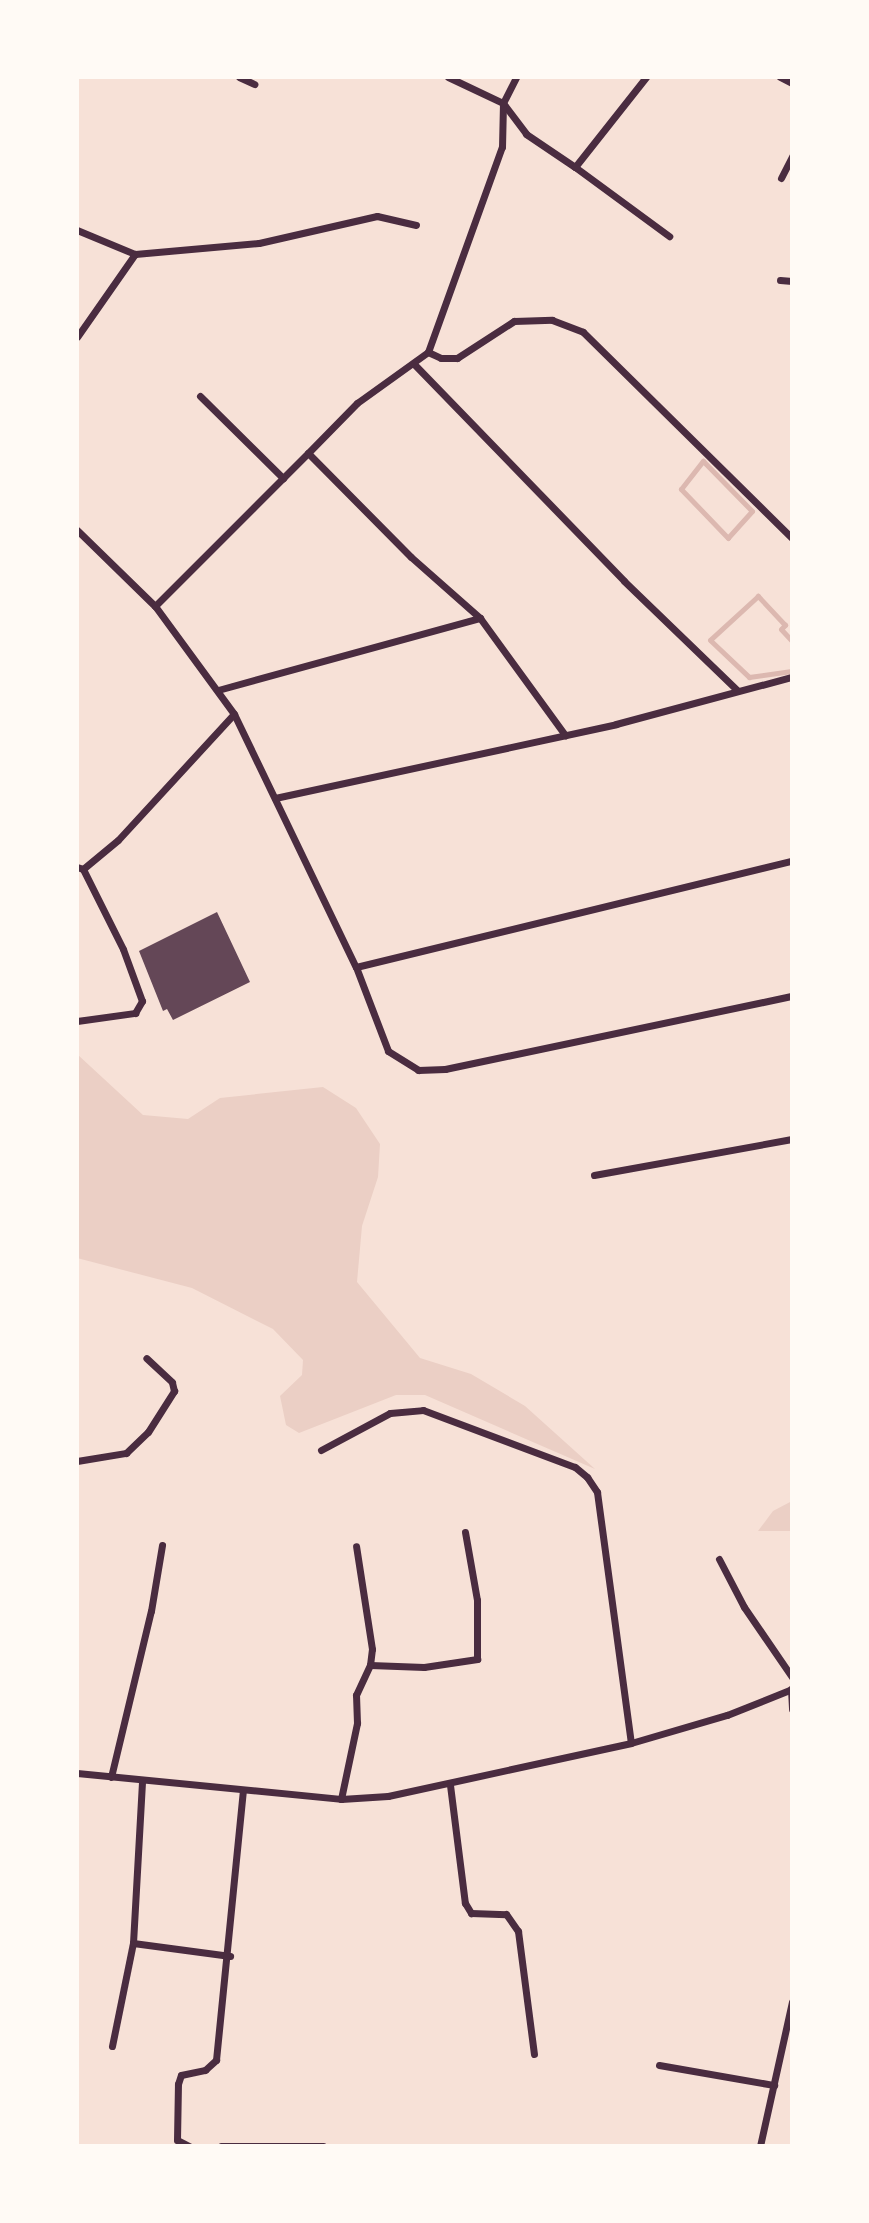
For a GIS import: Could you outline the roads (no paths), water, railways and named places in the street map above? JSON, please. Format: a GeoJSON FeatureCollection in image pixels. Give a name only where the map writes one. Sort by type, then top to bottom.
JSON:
{"type":"FeatureCollection","features":[{"type":"Feature","properties":{"kind":"street"},"geometry":{"type":"LineString","coordinates":[[239,77],[254,84]]}},
{"type":"Feature","properties":{"kind":"street"},"geometry":{"type":"LineString","coordinates":[[448,77],[503,103],[526,134],[669,236]]}},
{"type":"Feature","properties":{"kind":"street"},"geometry":{"type":"LineString","coordinates":[[155,606],[357,403],[428,352],[502,147],[503,103],[516,77]]}},
{"type":"Feature","properties":{"kind":"street"},"geometry":{"type":"LineString","coordinates":[[575,167],[646,77]]}},
{"type":"Feature","properties":{"kind":"street"},"geometry":{"type":"LineString","coordinates":[[780,77],[792,83]]}},
{"type":"Feature","properties":{"kind":"street"},"geometry":{"type":"LineString","coordinates":[[780,178],[792,156]]}},
{"type":"Feature","properties":{"kind":"street"},"geometry":{"type":"LineString","coordinates":[[77,230],[135,254],[259,243],[377,216],[416,225]]}},
{"type":"Feature","properties":{"kind":"street"},"geometry":{"type":"LineString","coordinates":[[77,337],[135,254]]}},
{"type":"Feature","properties":{"kind":"street"},"geometry":{"type":"LineString","coordinates":[[780,280],[792,281]]}},
{"type":"Feature","properties":{"kind":"street"},"geometry":{"type":"LineString","coordinates":[[428,352],[442,358],[457,358],[514,321],[531,317],[583,332],[792,538]]}},
{"type":"Feature","properties":{"kind":"street"},"geometry":{"type":"LineString","coordinates":[[414,364],[624,581],[737,690]]}},
{"type":"Feature","properties":{"kind":"street"},"geometry":{"type":"LineString","coordinates":[[200,396],[283,478]]}},
{"type":"Feature","properties":{"kind":"street"},"geometry":{"type":"LineString","coordinates":[[308,453],[411,557],[480,618],[565,735]]}},
{"type":"Feature","properties":{"kind":"street"},"geometry":{"type":"LineString","coordinates":[[77,530],[155,606],[234,714],[356,967],[388,1051],[418,1069],[445,1069],[792,996]]}},
{"type":"Feature","properties":{"kind":"street"},"geometry":{"type":"LineString","coordinates":[[218,691],[480,618]]}},
{"type":"Feature","properties":{"kind":"street"},"geometry":{"type":"LineString","coordinates":[[275,798],[565,735],[792,677]]}},
{"type":"Feature","properties":{"kind":"street"},"geometry":{"type":"LineString","coordinates":[[77,1021],[135,1013],[142,1001],[123,948],[80,868],[148,810],[234,714]]}},
{"type":"Feature","properties":{"kind":"street"},"geometry":{"type":"LineString","coordinates":[[356,967],[792,861]]}},
{"type":"Feature","properties":{"kind":"street"},"geometry":{"type":"LineString","coordinates":[[594,1175],[792,1139]]}},
{"type":"Feature","properties":{"kind":"street"},"geometry":{"type":"LineString","coordinates":[[77,1461],[127,1453],[148,1432],[174,1391],[172,1382],[146,1359]]}},
{"type":"Feature","properties":{"kind":"street"},"geometry":{"type":"LineString","coordinates":[[321,1450],[390,1413],[423,1410],[575,1467],[587,1477],[597,1492],[631,1743]]}},
{"type":"Feature","properties":{"kind":"street"},"geometry":{"type":"LineString","coordinates":[[370,1665],[424,1667],[478,1659],[477,1600],[465,1532]]}},
{"type":"Feature","properties":{"kind":"street"},"geometry":{"type":"LineString","coordinates":[[111,1777],[151,1611],[162,1545]]}},
{"type":"Feature","properties":{"kind":"street"},"geometry":{"type":"LineString","coordinates":[[341,1799],[357,1723],[356,1695],[370,1665],[373,1636],[356,1546]]}},
{"type":"Feature","properties":{"kind":"street"},"geometry":{"type":"LineString","coordinates":[[719,1559],[744,1607],[792,1677]]}},
{"type":"Feature","properties":{"kind":"street"},"geometry":{"type":"LineString","coordinates":[[77,1773],[341,1799],[450,1785],[631,1743],[727,1715],[791,1689],[792,1709]]}},
{"type":"Feature","properties":{"kind":"street"},"geometry":{"type":"LineString","coordinates":[[112,2046],[133,1942],[142,1781]]}},
{"type":"Feature","properties":{"kind":"street"},"geometry":{"type":"LineString","coordinates":[[450,1785],[466,1903],[471,1913],[506,1914],[518,1931],[534,2054]]}},
{"type":"Feature","properties":{"kind":"street"},"geometry":{"type":"LineString","coordinates":[[189,2146],[177,2140],[181,2075],[205,2070],[216,2060],[230,1956],[243,1790]]}},
{"type":"Feature","properties":{"kind":"street"},"geometry":{"type":"LineString","coordinates":[[133,1942],[230,1956]]}},
{"type":"Feature","properties":{"kind":"street"},"geometry":{"type":"LineString","coordinates":[[760,2146],[792,2002]]}},
{"type":"Feature","properties":{"kind":"street"},"geometry":{"type":"LineString","coordinates":[[659,2065],[774,2085]]}},
{"type":"Feature","properties":{"kind":"street"},"geometry":{"type":"LineString","coordinates":[[221,2146],[323,2146]]}},
{"type":"Feature","properties":{"kind":"waterway"},"geometry":{"type":"LineString","coordinates":[[703,461],[752,511],[728,538],[681,489],[703,461]]}},
{"type":"Feature","properties":{"kind":"waterway"},"geometry":{"type":"LineString","coordinates":[[792,641],[781,629],[785,625],[758,596],[710,640],[749,677],[792,671]]}}]}
